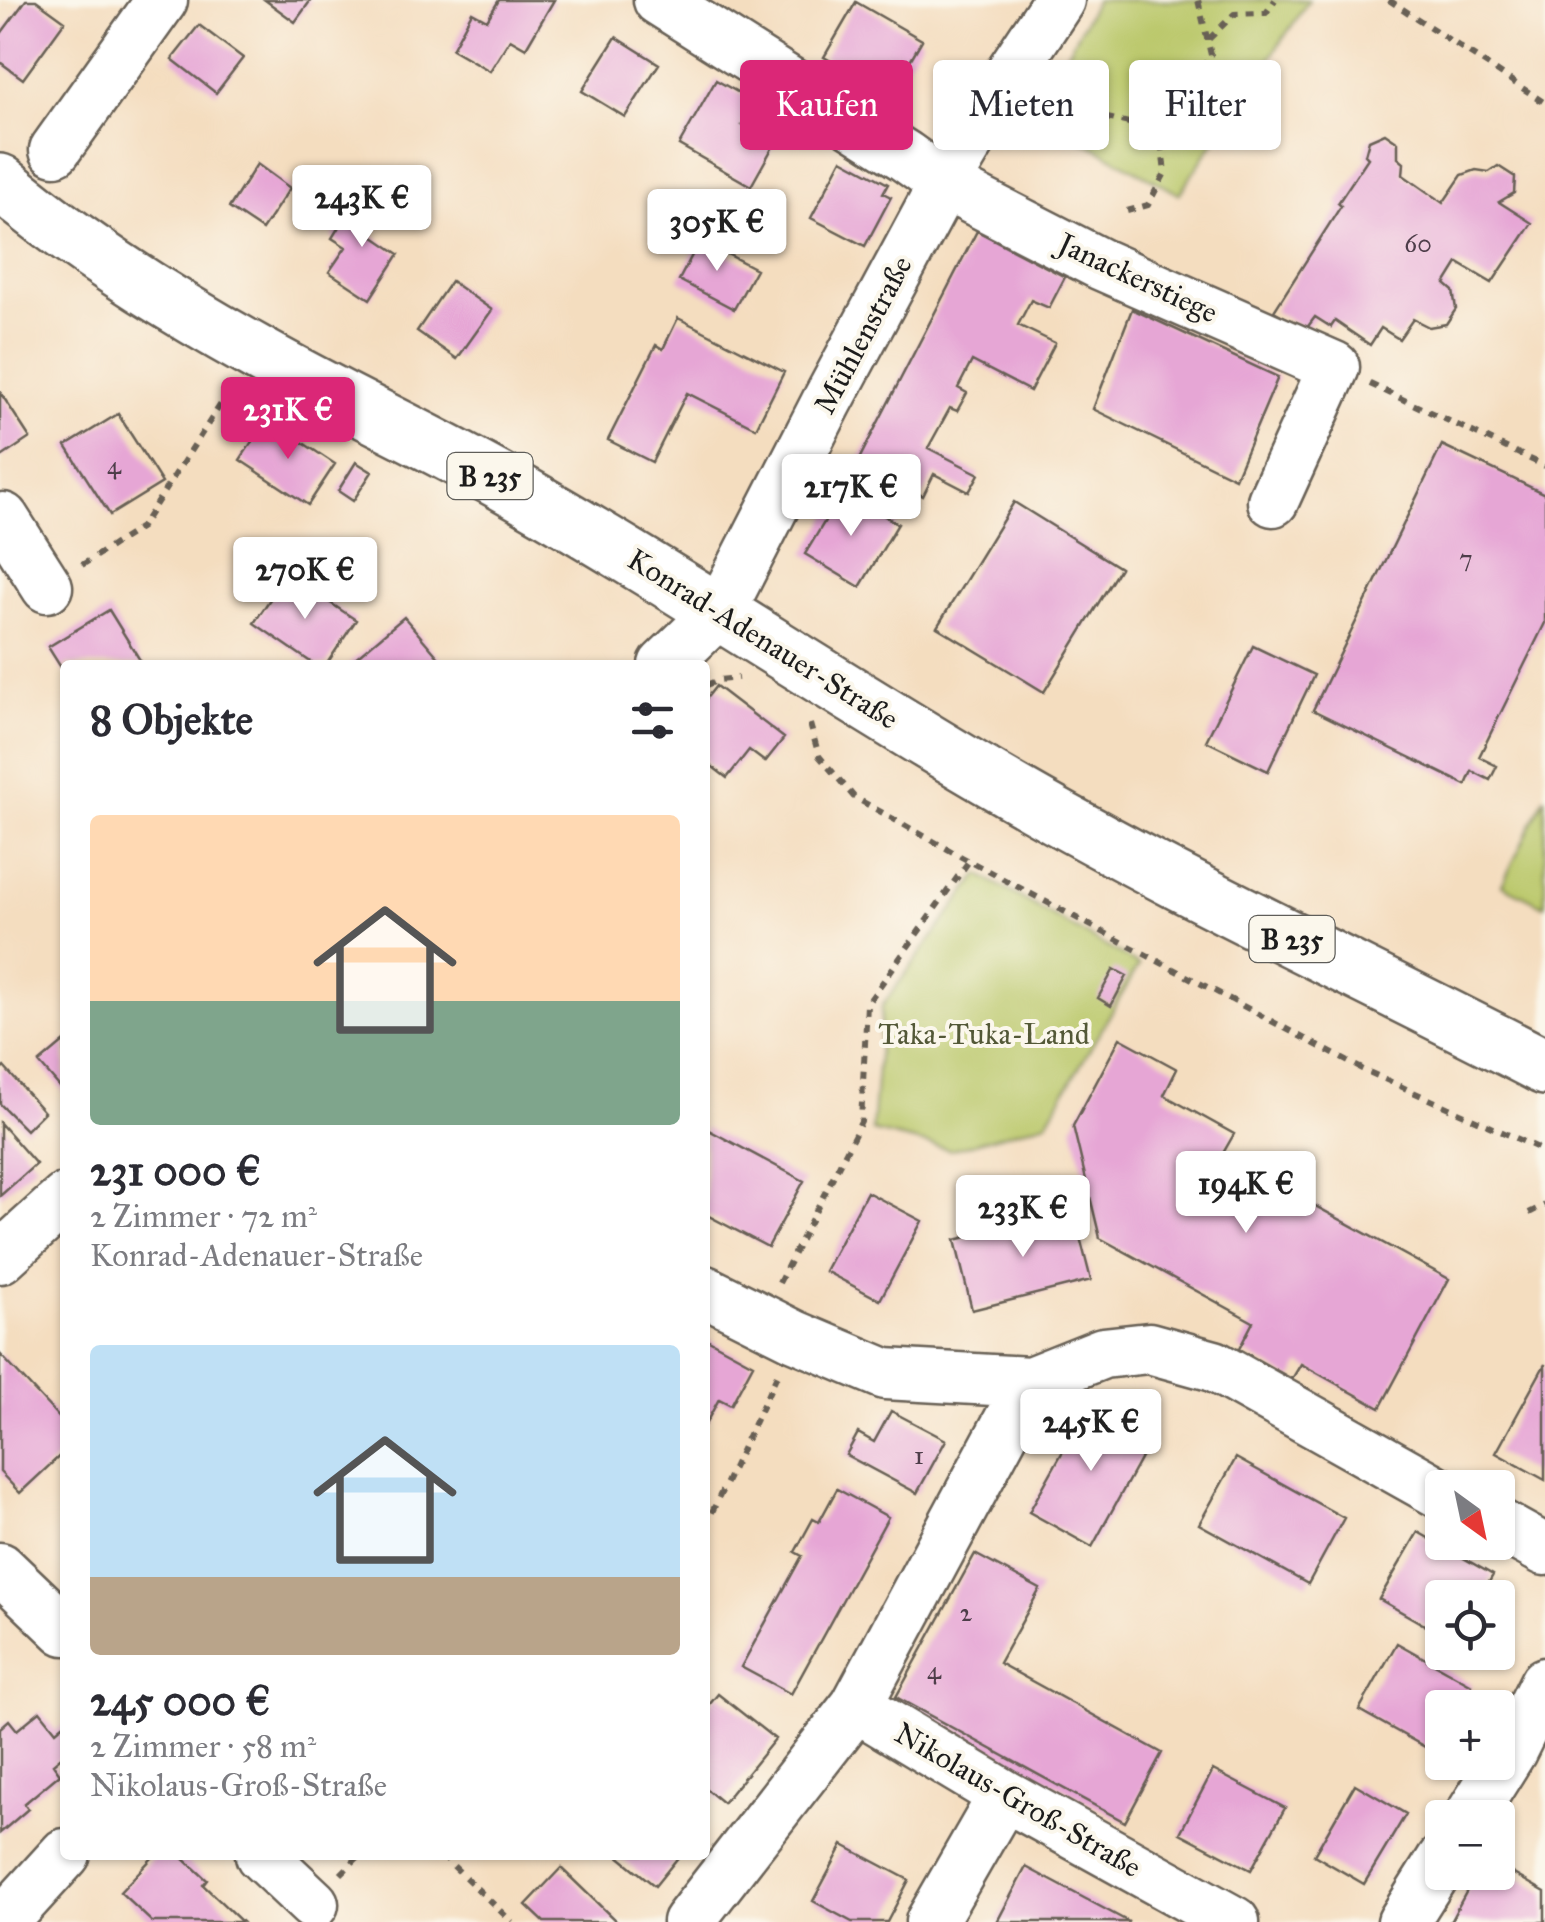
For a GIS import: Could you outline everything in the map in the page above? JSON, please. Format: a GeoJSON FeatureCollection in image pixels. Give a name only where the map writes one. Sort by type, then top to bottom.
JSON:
{"type":"FeatureCollection","features":[{"type":"Feature","properties":{"kind":"main road","name":"Konrad-Adenauer-Straße"},"geometry":{"type":"LineString","coordinates":[[0,182],[148,290],[254,352],[512,487],[996,782],[1112,846],[1545,1066]]}},
{"type":"Feature","properties":{"kind":"street"},"geometry":{"type":"LineString","coordinates":[[56,150],[162,0]]}},
{"type":"Feature","properties":{"kind":"street","name":"Janackerstiege"},"geometry":{"type":"LineString","coordinates":[[659,0],[944,184],[1100,264],[1334,367]]}},
{"type":"Feature","properties":{"kind":"street","name":"Mühlenstraße"},"geometry":{"type":"LineString","coordinates":[[1019,60],[1059,0]]}},
{"type":"Feature","properties":{"kind":"street","name":"Mühlenstraße"},"geometry":{"type":"LineString","coordinates":[[669,660],[720,611],[827,402],[964,150]]}},
{"type":"Feature","properties":{"kind":"street"},"geometry":{"type":"LineString","coordinates":[[1273,501],[1334,367]]}},
{"type":"Feature","properties":{"kind":"street"},"geometry":{"type":"LineString","coordinates":[[0,520],[47,587]]}},
{"type":"Feature","properties":{"kind":"street"},"geometry":{"type":"LineString","coordinates":[[0,1258],[60,1204]]}},
{"type":"Feature","properties":{"kind":"street"},"geometry":{"type":"LineString","coordinates":[[710,1293],[885,1374],[1030,1382],[1102,1353],[1149,1348],[1214,1366],[1425,1484]]}},
{"type":"Feature","properties":{"kind":"street"},"geometry":{"type":"LineString","coordinates":[[688,1922],[856,1706],[1030,1382]]}},
{"type":"Feature","properties":{"kind":"street"},"geometry":{"type":"LineString","coordinates":[[1515,1533],[1545,1550]]}},
{"type":"Feature","properties":{"kind":"street"},"geometry":{"type":"LineString","coordinates":[[0,1568],[60,1625]]}},
{"type":"Feature","properties":{"kind":"street"},"geometry":{"type":"LineString","coordinates":[[1486,1800],[1528,1754],[1545,1682]]}},
{"type":"Feature","properties":{"kind":"street","name":"Nikolaus-Groß-Straße"},"geometry":{"type":"LineString","coordinates":[[856,1706],[1004,1795],[1234,1922]]}},
{"type":"Feature","properties":{"kind":"street"},"geometry":{"type":"LineString","coordinates":[[930,1922],[1004,1795]]}},
{"type":"Feature","properties":{"kind":"street"},"geometry":{"type":"LineString","coordinates":[[4,1922],[60,1860]]}},
{"type":"Feature","properties":{"kind":"street"},"geometry":{"type":"LineString","coordinates":[[266,1860],[312,1904]]}},
{"type":"Feature","properties":{"kind":"street"},"geometry":{"type":"LineString","coordinates":[[1403,1922],[1425,1887]]}},
{"type":"Feature","properties":{"kind":"path"},"geometry":{"type":"LineString","coordinates":[[1198,0],[1211,55],[1208,60]]}},
{"type":"Feature","properties":{"kind":"path"},"geometry":{"type":"LineString","coordinates":[[1208,40],[1234,14],[1266,13],[1275,0]]}},
{"type":"Feature","properties":{"kind":"path"},"geometry":{"type":"LineString","coordinates":[[1389,0],[1545,104]]}},
{"type":"Feature","properties":{"kind":"path"},"geometry":{"type":"LineString","coordinates":[[1127,211],[1148,205],[1165,173],[1162,150]]}},
{"type":"Feature","properties":{"kind":"path"},"geometry":{"type":"LineString","coordinates":[[47,587],[141,527],[254,352]]}},
{"type":"Feature","properties":{"kind":"path"},"geometry":{"type":"LineString","coordinates":[[1334,367],[1545,466]]}},
{"type":"Feature","properties":{"kind":"path"},"geometry":{"type":"LineString","coordinates":[[710,684],[737,678],[765,692],[787,655]]}},
{"type":"Feature","properties":{"kind":"path"},"geometry":{"type":"LineString","coordinates":[[809,721],[819,756],[854,797],[969,862],[1362,1068],[1545,1151]]}},
{"type":"Feature","properties":{"kind":"path"},"geometry":{"type":"LineString","coordinates":[[710,1514],[778,1327],[861,1122],[867,1004],[969,862]]}},
{"type":"Feature","properties":{"kind":"path"},"geometry":{"type":"LineString","coordinates":[[1530,1212],[1545,1205]]}},
{"type":"Feature","properties":{"kind":"path"},"geometry":{"type":"LineString","coordinates":[[447,1860],[512,1922]]}},
{"type":"Feature","properties":{"kind":"green space"},"geometry":{"type":"Polygon","coordinates":[[[1096,0],[1309,0],[1269,60],[1129,60],[1129,150],[1208,150],[1179,194],[1099,150],[1109,150],[1109,60],[1063,60],[1096,0]]]}},
{"type":"Feature","properties":{"kind":"green space"},"geometry":{"type":"Polygon","coordinates":[[[1545,796],[1545,906],[1502,885],[1545,796]]]}},
{"type":"Feature","properties":{"kind":"green space","name":"Taka-Tuka-Land"},"geometry":{"type":"Polygon","coordinates":[[[979,874],[1139,965],[1047,1122],[951,1150],[872,1131],[882,1006],[979,874]]]}},
{"type":"Feature","properties":{"kind":"building"},"geometry":{"type":"Polygon","coordinates":[[[26,0],[36,0],[65,21],[23,79],[0,62],[0,35],[26,0]]]}},
{"type":"Feature","properties":{"kind":"building"},"geometry":{"type":"Polygon","coordinates":[[[265,0],[311,0],[295,22],[265,0]]]}},
{"type":"Feature","properties":{"kind":"building"},"geometry":{"type":"Polygon","coordinates":[[[499,0],[554,0],[526,48],[510,39],[490,71],[452,49],[472,12],[487,20],[499,0]]]}},
{"type":"Feature","properties":{"kind":"building"},"geometry":{"type":"Polygon","coordinates":[[[856,2],[922,40],[910,60],[824,57],[856,2]]]}},
{"type":"Feature","properties":{"kind":"building"},"geometry":{"type":"Polygon","coordinates":[[[199,25],[243,58],[216,93],[172,59],[199,25]]]}},
{"type":"Feature","properties":{"kind":"building"},"geometry":{"type":"Polygon","coordinates":[[[616,37],[659,64],[625,117],[582,91],[616,37]]]}},
{"type":"Feature","properties":{"kind":"building"},"geometry":{"type":"Polygon","coordinates":[[[716,80],[740,94],[740,150],[771,150],[751,186],[679,145],[716,80]]]}},
{"type":"Feature","properties":{"kind":"building"},"geometry":{"type":"Polygon","coordinates":[[[1385,133],[1398,142],[1403,175],[1443,203],[1462,175],[1476,170],[1489,172],[1498,166],[1515,177],[1514,193],[1499,202],[1532,223],[1492,283],[1458,263],[1445,284],[1453,291],[1456,309],[1446,324],[1429,327],[1413,319],[1399,339],[1381,328],[1370,345],[1335,321],[1331,327],[1315,317],[1306,329],[1274,311],[1368,158],[1365,155],[1369,140],[1385,133]]]}},
{"type":"Feature","properties":{"kind":"building"},"geometry":{"type":"Polygon","coordinates":[[[842,159],[888,184],[883,193],[891,197],[865,246],[811,218],[842,159]]]}},
{"type":"Feature","properties":{"kind":"building"},"geometry":{"type":"Polygon","coordinates":[[[257,164],[290,188],[262,230],[229,208],[257,164]]]}},
{"type":"Feature","properties":{"kind":"building"},"geometry":{"type":"Polygon","coordinates":[[[358,196],[385,213],[371,235],[399,254],[370,299],[329,272],[346,247],[332,238],[358,196]]]}},
{"type":"Feature","properties":{"kind":"building"},"geometry":{"type":"Polygon","coordinates":[[[977,231],[1065,277],[1049,308],[1031,300],[1018,325],[1055,343],[1030,391],[972,361],[958,388],[967,393],[957,411],[950,408],[928,448],[979,474],[969,492],[934,474],[923,496],[914,491],[910,501],[853,471],[977,231]]]}},
{"type":"Feature","properties":{"kind":"building"},"geometry":{"type":"Polygon","coordinates":[[[700,240],[756,269],[734,309],[679,280],[700,240]]]}},
{"type":"Feature","properties":{"kind":"building"},"geometry":{"type":"Polygon","coordinates":[[[451,281],[492,310],[457,359],[417,331],[451,281]]]}},
{"type":"Feature","properties":{"kind":"building"},"geometry":{"type":"Polygon","coordinates":[[[1132,309],[1278,377],[1235,478],[1093,409],[1132,309]]]}},
{"type":"Feature","properties":{"kind":"building"},"geometry":{"type":"Polygon","coordinates":[[[678,318],[784,372],[756,428],[687,393],[652,462],[608,440],[656,345],[663,349],[678,318]]]}},
{"type":"Feature","properties":{"kind":"building"},"geometry":{"type":"Polygon","coordinates":[[[0,392],[30,438],[0,458],[0,392]]]}},
{"type":"Feature","properties":{"kind":"building"},"geometry":{"type":"Polygon","coordinates":[[[118,414],[162,483],[110,515],[66,446],[118,414]]]}},
{"type":"Feature","properties":{"kind":"building"},"geometry":{"type":"Polygon","coordinates":[[[267,419],[335,464],[308,505],[240,460],[267,419]]]}},
{"type":"Feature","properties":{"kind":"building"},"geometry":{"type":"Polygon","coordinates":[[[1442,445],[1545,494],[1545,623],[1479,757],[1497,766],[1490,780],[1472,771],[1466,785],[1313,710],[1442,445]]]}},
{"type":"Feature","properties":{"kind":"building"},"geometry":{"type":"Polygon","coordinates":[[[356,462],[372,472],[353,501],[338,491],[356,462]]]}},
{"type":"Feature","properties":{"kind":"building"},"geometry":{"type":"Polygon","coordinates":[[[843,491],[898,524],[860,587],[805,554],[843,491]]]}},
{"type":"Feature","properties":{"kind":"building"},"geometry":{"type":"Polygon","coordinates":[[[1014,502],[1120,568],[1044,692],[937,627],[1014,502]]]}},
{"type":"Feature","properties":{"kind":"building"},"geometry":{"type":"Polygon","coordinates":[[[287,574],[356,620],[329,660],[308,660],[254,623],[287,574]]]}},
{"type":"Feature","properties":{"kind":"building"},"geometry":{"type":"Polygon","coordinates":[[[109,610],[140,660],[60,660],[60,666],[48,647],[109,610]]]}},
{"type":"Feature","properties":{"kind":"building"},"geometry":{"type":"Polygon","coordinates":[[[404,617],[441,660],[353,660],[404,617]]]}},
{"type":"Feature","properties":{"kind":"building"},"geometry":{"type":"Polygon","coordinates":[[[1253,646],[1314,675],[1268,771],[1206,741],[1253,646]]]}},
{"type":"Feature","properties":{"kind":"building"},"geometry":{"type":"Polygon","coordinates":[[[716,686],[784,738],[765,762],[749,750],[727,778],[710,765],[710,694],[716,686]]]}},
{"type":"Feature","properties":{"kind":"building"},"geometry":{"type":"Polygon","coordinates":[[[1114,969],[1127,976],[1111,1006],[1098,998],[1114,969]]]}},
{"type":"Feature","properties":{"kind":"building"},"geometry":{"type":"Polygon","coordinates":[[[1120,1038],[1177,1069],[1164,1095],[1234,1134],[1222,1155],[1449,1279],[1380,1408],[1301,1364],[1292,1379],[1239,1349],[1253,1322],[1100,1238],[1073,1126],[1120,1038]]]}},
{"type":"Feature","properties":{"kind":"building"},"geometry":{"type":"Polygon","coordinates":[[[60,1045],[60,1087],[39,1063],[60,1045]]]}},
{"type":"Feature","properties":{"kind":"building"},"geometry":{"type":"Polygon","coordinates":[[[4,1067],[44,1112],[26,1130],[0,1104],[0,1071],[4,1067]]]}},
{"type":"Feature","properties":{"kind":"building"},"geometry":{"type":"Polygon","coordinates":[[[0,1123],[36,1164],[0,1196],[0,1123]]]}},
{"type":"Feature","properties":{"kind":"building"},"geometry":{"type":"Polygon","coordinates":[[[710,1131],[804,1181],[768,1247],[710,1217],[710,1131]]]}},
{"type":"Feature","properties":{"kind":"building"},"geometry":{"type":"Polygon","coordinates":[[[867,1192],[922,1221],[880,1300],[825,1271],[867,1192]]]}},
{"type":"Feature","properties":{"kind":"building"},"geometry":{"type":"Polygon","coordinates":[[[1073,1210],[1091,1280],[972,1310],[955,1240],[1073,1210]]]}},
{"type":"Feature","properties":{"kind":"building"},"geometry":{"type":"Polygon","coordinates":[[[710,1341],[753,1364],[731,1405],[719,1399],[710,1416],[710,1341]]]}},
{"type":"Feature","properties":{"kind":"building"},"geometry":{"type":"Polygon","coordinates":[[[0,1354],[60,1419],[60,1456],[20,1493],[0,1472],[0,1354]]]}},
{"type":"Feature","properties":{"kind":"building"},"geometry":{"type":"Polygon","coordinates":[[[1545,1364],[1545,1480],[1496,1453],[1545,1364]]]}},
{"type":"Feature","properties":{"kind":"building"},"geometry":{"type":"Polygon","coordinates":[[[1091,1401],[1153,1436],[1092,1547],[1029,1512],[1091,1401]]]}},
{"type":"Feature","properties":{"kind":"building"},"geometry":{"type":"Polygon","coordinates":[[[891,1411],[946,1440],[917,1493],[846,1455],[858,1433],[874,1442],[891,1411]]]}},
{"type":"Feature","properties":{"kind":"building"},"geometry":{"type":"Polygon","coordinates":[[[1236,1458],[1344,1518],[1308,1584],[1199,1524],[1236,1458]]]}},
{"type":"Feature","properties":{"kind":"building"},"geometry":{"type":"Polygon","coordinates":[[[837,1489],[888,1517],[791,1694],[741,1667],[802,1556],[795,1552],[813,1519],[819,1522],[837,1489]]]}},
{"type":"Feature","properties":{"kind":"building"},"geometry":{"type":"Polygon","coordinates":[[[1418,1532],[1425,1536],[1425,1560],[1467,1560],[1493,1575],[1490,1580],[1425,1580],[1425,1625],[1379,1599],[1418,1532]]]}},
{"type":"Feature","properties":{"kind":"building"},"geometry":{"type":"Polygon","coordinates":[[[975,1554],[1040,1589],[999,1663],[1162,1753],[1125,1822],[896,1697],[975,1554]]]}},
{"type":"Feature","properties":{"kind":"building"},"geometry":{"type":"Polygon","coordinates":[[[1397,1643],[1425,1659],[1425,1670],[1445,1670],[1472,1685],[1469,1690],[1425,1690],[1425,1747],[1359,1710],[1397,1643]]]}},
{"type":"Feature","properties":{"kind":"building"},"geometry":{"type":"Polygon","coordinates":[[[718,1694],[775,1739],[723,1803],[710,1792],[710,1704],[718,1694]]]}},
{"type":"Feature","properties":{"kind":"building"},"geometry":{"type":"Polygon","coordinates":[[[40,1711],[56,1731],[60,1728],[60,1758],[53,1764],[60,1774],[24,1804],[28,1809],[0,1833],[0,1728],[9,1720],[17,1730],[40,1711]]]}},
{"type":"Feature","properties":{"kind":"building"},"geometry":{"type":"Polygon","coordinates":[[[1213,1770],[1285,1808],[1251,1870],[1180,1833],[1213,1770]]]}},
{"type":"Feature","properties":{"kind":"building"},"geometry":{"type":"Polygon","coordinates":[[[1355,1784],[1406,1814],[1364,1884],[1314,1855],[1355,1784]]]}},
{"type":"Feature","properties":{"kind":"building"},"geometry":{"type":"Polygon","coordinates":[[[843,1845],[909,1880],[887,1922],[852,1922],[813,1901],[843,1845]]]}},
{"type":"Feature","properties":{"kind":"building"},"geometry":{"type":"Polygon","coordinates":[[[150,1860],[185,1860],[207,1880],[203,1885],[242,1922],[152,1922],[120,1892],[150,1860]]]}},
{"type":"Feature","properties":{"kind":"building"},"geometry":{"type":"Polygon","coordinates":[[[623,1860],[676,1860],[655,1886],[623,1860]]]}},
{"type":"Feature","properties":{"kind":"building"},"geometry":{"type":"Polygon","coordinates":[[[1026,1867],[1129,1922],[997,1922],[1026,1867]]]}},
{"type":"Feature","properties":{"kind":"building"},"geometry":{"type":"Polygon","coordinates":[[[561,1868],[617,1922],[544,1922],[526,1905],[561,1868]]]}},
{"type":"Feature","properties":{"kind":"building"},"geometry":{"type":"Polygon","coordinates":[[[1515,1875],[1545,1892],[1545,1922],[1450,1922],[1467,1890],[1515,1890],[1515,1875]]]}}]}
